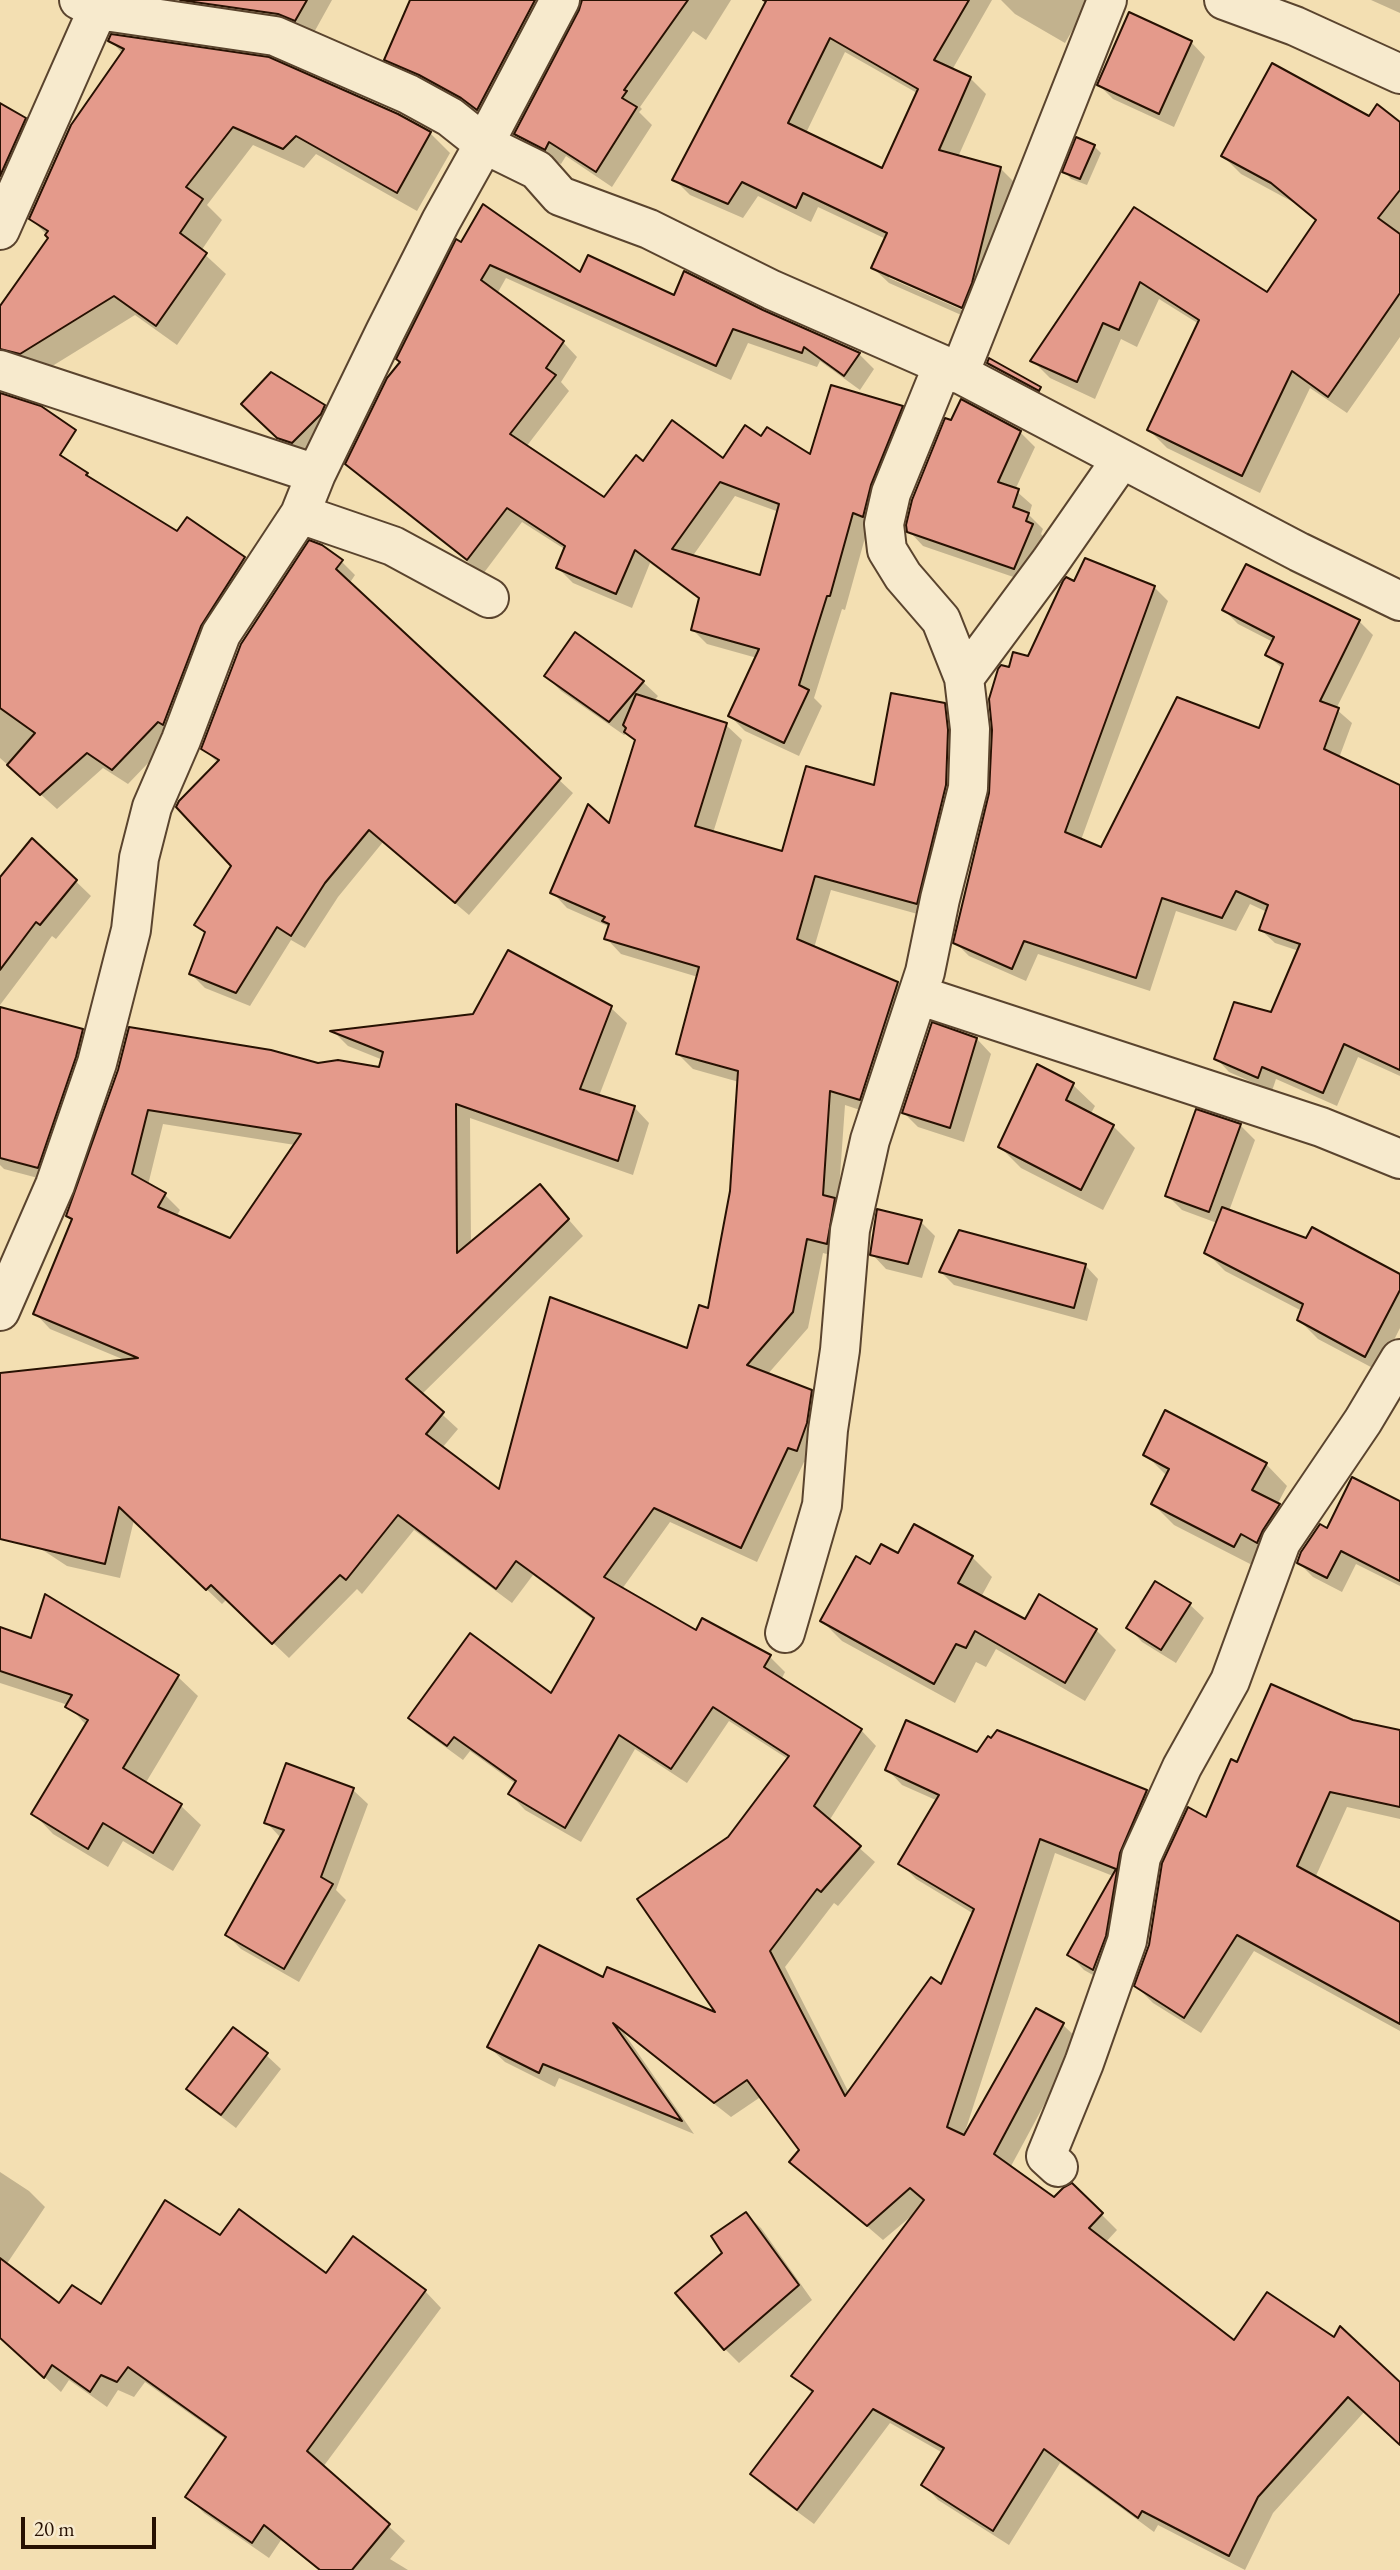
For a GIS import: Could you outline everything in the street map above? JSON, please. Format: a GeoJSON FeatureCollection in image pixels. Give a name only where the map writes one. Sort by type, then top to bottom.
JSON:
{"type":"FeatureCollection","features":[{"type":"Feature","properties":{"kind":"street"},"geometry":{"type":"LineString","coordinates":[[0,1311],[55,1185],[97,1063],[131,930],[139,858],[152,807],[181,740],[221,634],[300,514],[316,474],[435,233],[560,0]]}},
{"type":"Feature","properties":{"kind":"street"},"geometry":{"type":"LineString","coordinates":[[785,1633],[822,1505],[828,1430],[840,1350],[850,1230],[870,1140],[918,995],[968,788],[970,729],[964,678],[941,620],[903,576],[887,550],[884,524],[891,493],[951,370],[1107,0]]}},
{"type":"Feature","properties":{"kind":"street"},"geometry":{"type":"LineString","coordinates":[[1224,0],[1295,26],[1400,74]]}},
{"type":"Feature","properties":{"kind":"street"},"geometry":{"type":"LineString","coordinates":[[0,229],[93,3],[275,36],[408,94],[450,117],[484,145],[537,170],[560,197],[649,229],[772,290],[951,370],[1299,552],[1400,601]]}},
{"type":"Feature","properties":{"kind":"street"},"geometry":{"type":"LineString","coordinates":[[0,370],[316,474]]}},
{"type":"Feature","properties":{"kind":"street"},"geometry":{"type":"LineString","coordinates":[[964,678],[1051,562],[1121,460]]}},
{"type":"Feature","properties":{"kind":"street"},"geometry":{"type":"LineString","coordinates":[[300,514],[393,546],[489,598]]}},
{"type":"Feature","properties":{"kind":"street"},"geometry":{"type":"LineString","coordinates":[[918,995],[1321,1127],[1400,1159]]}},
{"type":"Feature","properties":{"kind":"street"},"geometry":{"type":"LineString","coordinates":[[1058,2167],[1046,2156],[1084,2063],[1127,1941],[1141,1857],[1182,1768],[1230,1681],[1282,1542],[1363,1421],[1400,1359]]}},
{"type":"Feature","properties":{"kind":"building"},"geometry":{"type":"Polygon","coordinates":[[[180,0],[307,0],[295,21],[278,14],[180,0]]]}},
{"type":"Feature","properties":{"kind":"building"},"geometry":{"type":"Polygon","coordinates":[[[410,0],[535,0],[477,110],[419,75],[384,60],[410,0]]]}},
{"type":"Feature","properties":{"kind":"building"},"geometry":{"type":"Polygon","coordinates":[[[582,0],[688,0],[624,90],[627,91],[622,98],[637,107],[596,172],[549,142],[545,150],[514,134],[582,0]]]}},
{"type":"Feature","properties":{"kind":"building"},"geometry":{"type":"Polygon","coordinates":[[[763,0],[969,0],[934,60],[971,77],[939,150],[1001,167],[972,283],[962,308],[871,268],[887,233],[803,193],[796,208],[742,182],[728,204],[672,180],[766,1],[763,0]],[[830,38],[788,123],[882,168],[918,89],[830,38]]]}},
{"type":"Feature","properties":{"kind":"building"},"geometry":{"type":"Polygon","coordinates":[[[1129,12],[1192,41],[1159,114],[1097,85],[1129,12]]]}},
{"type":"Feature","properties":{"kind":"building"},"geometry":{"type":"Polygon","coordinates":[[[111,34],[269,57],[398,114],[431,132],[397,193],[296,136],[283,149],[233,127],[186,187],[203,199],[180,233],[207,253],[156,326],[114,296],[20,354],[0,349],[0,306],[48,238],[45,235],[48,231],[29,219],[71,125],[124,49],[108,41],[111,34]]]}},
{"type":"Feature","properties":{"kind":"building"},"geometry":{"type":"Polygon","coordinates":[[[1272,63],[1369,116],[1377,104],[1400,122],[1400,190],[1378,218],[1400,234],[1400,293],[1328,397],[1292,371],[1242,476],[1147,430],[1199,320],[1140,282],[1119,330],[1103,323],[1077,382],[1030,361],[1134,207],[1267,292],[1316,220],[1271,183],[1221,156],[1272,63]]]}},
{"type":"Feature","properties":{"kind":"building"},"geometry":{"type":"Polygon","coordinates":[[[0,103],[26,118],[0,176],[0,103]]]}},
{"type":"Feature","properties":{"kind":"building"},"geometry":{"type":"Polygon","coordinates":[[[1076,137],[1095,145],[1080,179],[1062,172],[1076,137]]]}},
{"type":"Feature","properties":{"kind":"building"},"geometry":{"type":"Polygon","coordinates":[[[483,204],[580,272],[588,255],[674,295],[684,271],[860,353],[844,376],[804,347],[802,353],[733,329],[716,366],[490,265],[481,280],[564,341],[546,368],[556,375],[510,434],[604,497],[636,455],[643,461],[672,420],[723,458],[745,425],[761,436],[767,427],[810,454],[831,385],[903,406],[871,485],[863,517],[853,513],[830,596],[827,596],[799,685],[809,690],[784,743],[728,716],[759,649],[691,630],[699,598],[635,550],[616,594],[556,568],[565,546],[507,508],[467,560],[345,464],[387,378],[400,362],[396,359],[456,239],[461,242],[483,204]],[[720,482],[672,549],[760,575],[779,504],[720,482]]]}},
{"type":"Feature","properties":{"kind":"building"},"geometry":{"type":"Polygon","coordinates":[[[989,358],[1041,387],[1039,391],[987,363],[989,358]]]}},
{"type":"Feature","properties":{"kind":"building"},"geometry":{"type":"Polygon","coordinates":[[[271,372],[325,405],[321,414],[292,443],[277,438],[241,404],[271,372]]]}},
{"type":"Feature","properties":{"kind":"building"},"geometry":{"type":"Polygon","coordinates":[[[0,393],[41,406],[76,430],[60,455],[88,473],[86,475],[177,531],[187,517],[245,557],[201,626],[163,725],[158,722],[112,770],[87,753],[40,795],[7,765],[35,733],[0,708],[0,393]]]}},
{"type":"Feature","properties":{"kind":"building"},"geometry":{"type":"Polygon","coordinates":[[[961,399],[1021,431],[998,482],[1019,489],[1013,507],[1029,513],[1026,521],[1033,524],[1014,569],[907,532],[912,500],[945,418],[951,420],[961,399]]]}},
{"type":"Feature","properties":{"kind":"building"},"geometry":{"type":"Polygon","coordinates":[[[309,540],[322,545],[343,560],[336,569],[561,778],[455,903],[369,830],[325,883],[291,936],[277,927],[236,993],[189,974],[205,932],[194,925],[231,866],[176,807],[219,760],[201,749],[241,644],[309,540]]]}},
{"type":"Feature","properties":{"kind":"building"},"geometry":{"type":"Polygon","coordinates":[[[1085,558],[1155,586],[1065,832],[1101,847],[1177,697],[1259,728],[1283,664],[1265,655],[1274,637],[1222,610],[1246,564],[1360,620],[1320,701],[1339,708],[1324,749],[1400,785],[1400,1070],[1344,1044],[1323,1093],[1262,1067],[1258,1078],[1214,1059],[1234,1002],[1271,1012],[1300,944],[1259,930],[1268,905],[1236,891],[1222,918],[1162,898],[1136,978],[1024,941],[1012,969],[953,943],[989,793],[992,730],[989,699],[998,669],[1001,665],[1009,667],[1013,652],[1028,656],[1063,581],[1066,577],[1074,581],[1085,558]]]}},
{"type":"Feature","properties":{"kind":"building"},"geometry":{"type":"Polygon","coordinates":[[[575,632],[644,681],[609,722],[544,676],[575,632]]]}},
{"type":"Feature","properties":{"kind":"building"},"geometry":{"type":"Polygon","coordinates":[[[891,693],[945,703],[948,730],[946,785],[917,904],[815,876],[797,939],[898,982],[860,1100],[830,1091],[823,1195],[835,1198],[827,1244],[807,1239],[793,1312],[747,1365],[812,1390],[807,1423],[797,1451],[788,1448],[741,1548],[654,1508],[604,1577],[696,1630],[702,1618],[771,1655],[764,1667],[862,1729],[814,1806],[861,1846],[821,1892],[817,1889],[770,1951],[845,2096],[931,1977],[941,1984],[974,1909],[898,1864],[939,1795],[885,1770],[906,1720],[977,1752],[988,1736],[991,1738],[997,1730],[1147,1790],[1120,1853],[1106,1936],[1093,1970],[1067,1955],[1116,1869],[1040,1839],[947,2127],[964,2135],[1036,2008],[1064,2023],[994,2154],[1054,2197],[1072,2183],[1103,2213],[1089,2228],[1234,2340],[1267,2292],[1334,2337],[1340,2326],[1400,2382],[1400,2445],[1348,2397],[1258,2497],[1229,2556],[1142,2511],[1138,2518],[1044,2449],[993,2531],[921,2485],[944,2448],[873,2409],[797,2510],[750,2474],[813,2391],[791,2376],[924,2200],[910,2188],[867,2226],[789,2162],[799,2150],[747,2080],[714,2103],[613,2023],[682,2121],[543,2064],[539,2073],[487,2047],[539,1945],[603,1977],[607,1967],[715,2012],[637,1899],[728,1837],[789,1756],[713,1707],[671,1769],[619,1735],[565,1828],[508,1794],[516,1781],[454,1737],[447,1746],[408,1718],[470,1633],[551,1693],[594,1618],[516,1561],[496,1589],[398,1515],[346,1580],[340,1575],[272,1644],[211,1585],[206,1590],[119,1507],[105,1564],[0,1539],[0,1373],[138,1358],[33,1314],[72,1219],[66,1216],[118,1070],[129,1027],[271,1050],[318,1063],[338,1060],[379,1067],[383,1052],[330,1031],[473,1014],[508,950],[612,1006],[580,1089],[635,1106],[618,1161],[456,1104],[457,1253],[540,1184],[569,1219],[406,1379],[444,1412],[426,1434],[499,1489],[550,1297],[687,1348],[699,1305],[708,1308],[730,1191],[738,1071],[676,1054],[699,967],[604,939],[609,924],[602,921],[605,917],[550,893],[588,804],[609,823],[635,740],[624,732],[626,728],[623,725],[636,694],[727,723],[695,826],[782,851],[806,766],[874,785],[891,693]],[[148,1110],[132,1174],[166,1193],[158,1207],[230,1238],[301,1134],[148,1110]]]}},
{"type":"Feature","properties":{"kind":"building"},"geometry":{"type":"Polygon","coordinates":[[[32,838],[77,880],[40,925],[36,922],[0,970],[0,877],[32,838]]]}},
{"type":"Feature","properties":{"kind":"building"},"geometry":{"type":"Polygon","coordinates":[[[0,1007],[83,1029],[38,1168],[0,1158],[0,1007]]]}},
{"type":"Feature","properties":{"kind":"building"},"geometry":{"type":"Polygon","coordinates":[[[932,1022],[977,1038],[950,1128],[902,1113],[932,1022]]]}},
{"type":"Feature","properties":{"kind":"building"},"geometry":{"type":"Polygon","coordinates":[[[1037,1064],[1074,1083],[1066,1100],[1114,1125],[1081,1190],[998,1147],[1037,1064]]]}},
{"type":"Feature","properties":{"kind":"building"},"geometry":{"type":"Polygon","coordinates":[[[1196,1109],[1241,1124],[1209,1212],[1165,1196],[1196,1109]]]}},
{"type":"Feature","properties":{"kind":"building"},"geometry":{"type":"Polygon","coordinates":[[[1222,1207],[1306,1238],[1312,1227],[1400,1274],[1400,1290],[1365,1357],[1297,1320],[1303,1304],[1204,1253],[1222,1207]]]}},
{"type":"Feature","properties":{"kind":"building"},"geometry":{"type":"Polygon","coordinates":[[[877,1209],[922,1220],[908,1264],[870,1255],[877,1209]]]}},
{"type":"Feature","properties":{"kind":"building"},"geometry":{"type":"Polygon","coordinates":[[[959,1230],[1086,1264],[1074,1308],[939,1272],[959,1230]]]}},
{"type":"Feature","properties":{"kind":"building"},"geometry":{"type":"Polygon","coordinates":[[[1165,1410],[1267,1463],[1252,1490],[1280,1504],[1257,1543],[1241,1534],[1234,1547],[1151,1504],[1169,1469],[1143,1455],[1165,1410]]]}},
{"type":"Feature","properties":{"kind":"building"},"geometry":{"type":"Polygon","coordinates":[[[1352,1477],[1400,1501],[1400,1581],[1341,1551],[1327,1578],[1297,1563],[1301,1552],[1320,1524],[1327,1528],[1352,1477]]]}},
{"type":"Feature","properties":{"kind":"building"},"geometry":{"type":"Polygon","coordinates":[[[914,1524],[973,1556],[958,1583],[1025,1619],[1039,1594],[1097,1629],[1065,1683],[975,1631],[966,1648],[956,1644],[934,1684],[820,1621],[856,1556],[870,1564],[881,1544],[898,1553],[914,1524]]]}},
{"type":"Feature","properties":{"kind":"building"},"geometry":{"type":"Polygon","coordinates":[[[1155,1581],[1191,1603],[1161,1650],[1126,1628],[1155,1581]]]}},
{"type":"Feature","properties":{"kind":"building"},"geometry":{"type":"Polygon","coordinates":[[[45,1594],[179,1675],[123,1768],[182,1804],[153,1853],[103,1823],[88,1849],[31,1814],[88,1720],[65,1707],[72,1695],[0,1671],[0,1627],[31,1638],[45,1594]]]}},
{"type":"Feature","properties":{"kind":"building"},"geometry":{"type":"Polygon","coordinates":[[[1271,1684],[1353,1720],[1400,1730],[1400,1807],[1330,1792],[1297,1866],[1400,1922],[1400,2024],[1237,1935],[1184,2018],[1134,1986],[1149,1945],[1162,1863],[1188,1807],[1206,1817],[1231,1759],[1237,1762],[1271,1684]]]}},
{"type":"Feature","properties":{"kind":"building"},"geometry":{"type":"Polygon","coordinates":[[[286,1763],[354,1788],[321,1877],[333,1884],[284,1969],[225,1935],[284,1830],[264,1823],[286,1763]]]}},
{"type":"Feature","properties":{"kind":"building"},"geometry":{"type":"Polygon","coordinates":[[[233,2027],[268,2053],[221,2115],[186,2089],[233,2027]]]}},
{"type":"Feature","properties":{"kind":"building"},"geometry":{"type":"Polygon","coordinates":[[[165,2200],[220,2235],[239,2209],[326,2273],[353,2236],[426,2290],[307,2451],[390,2524],[352,2570],[320,2570],[264,2525],[252,2543],[185,2497],[226,2437],[128,2367],[117,2382],[101,2375],[90,2392],[52,2365],[44,2378],[0,2338],[0,2258],[59,2303],[72,2285],[101,2304],[165,2200]]]}},
{"type":"Feature","properties":{"kind":"building"},"geometry":{"type":"Polygon","coordinates":[[[746,2212],[799,2285],[724,2350],[675,2293],[722,2253],[711,2236],[746,2212]]]}}]}
